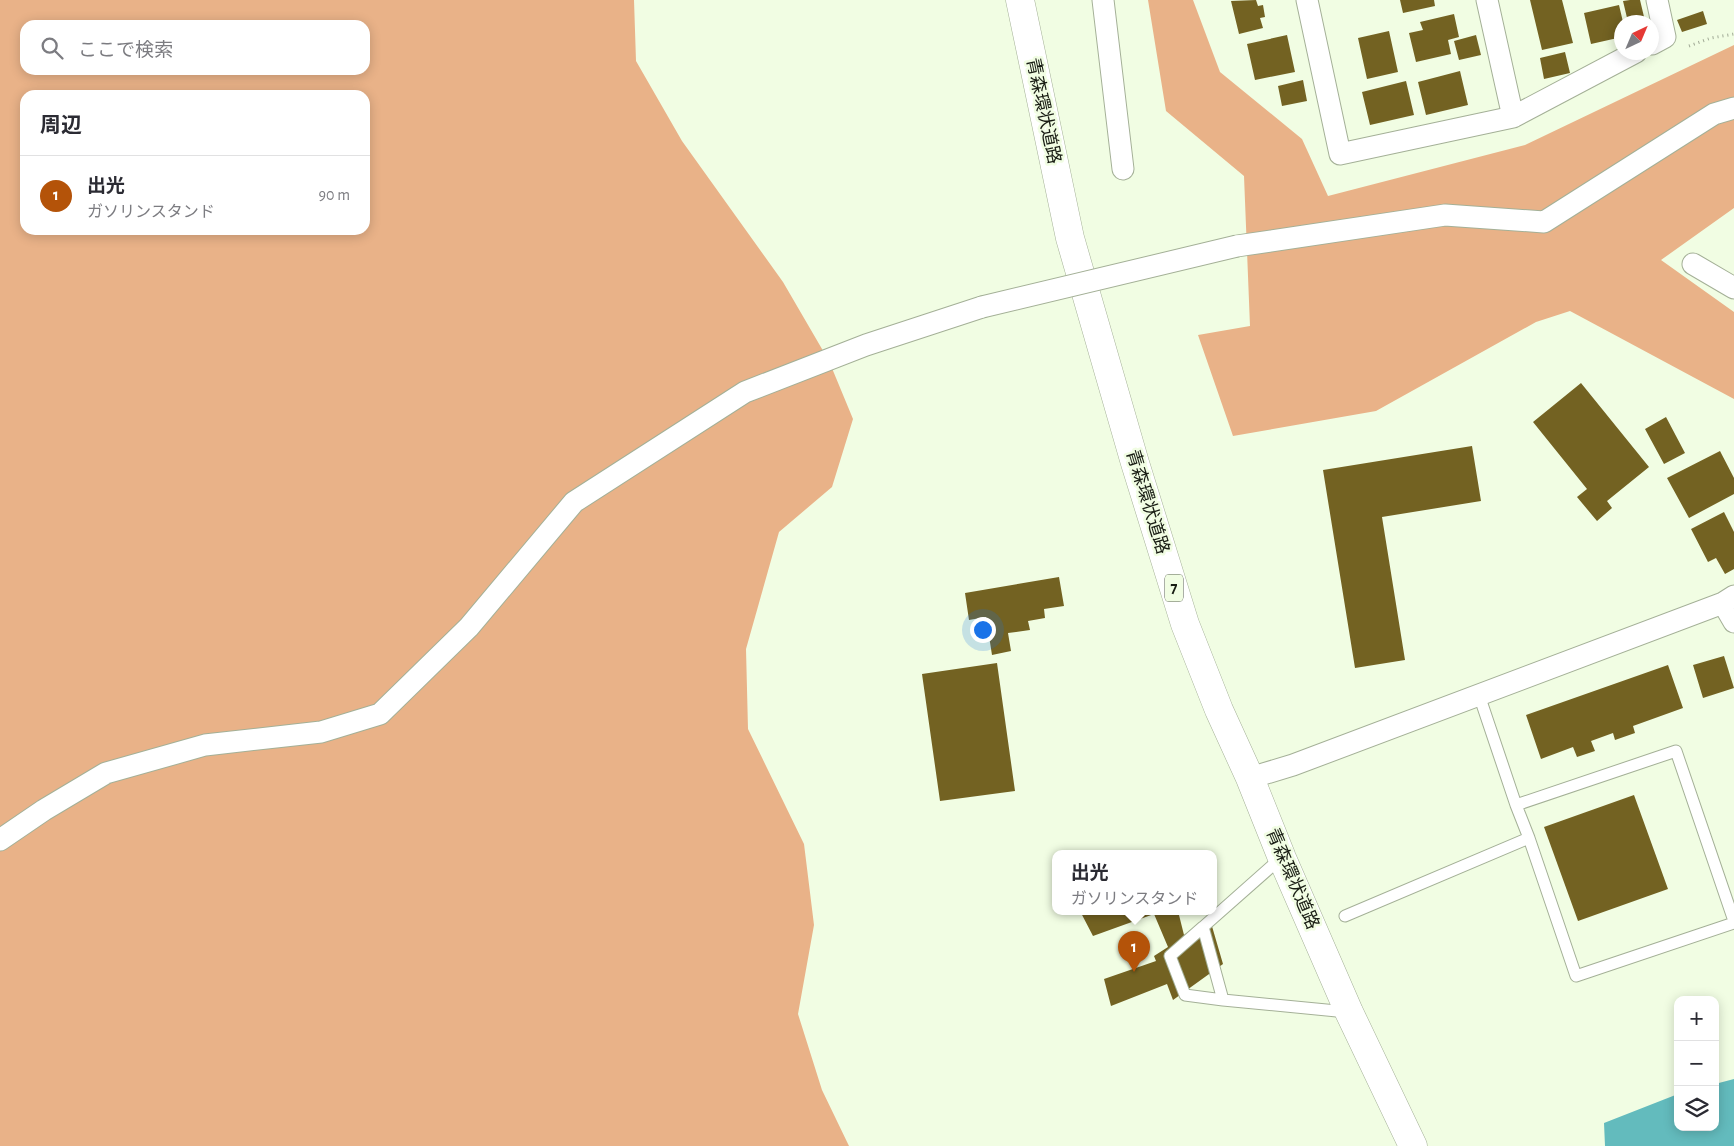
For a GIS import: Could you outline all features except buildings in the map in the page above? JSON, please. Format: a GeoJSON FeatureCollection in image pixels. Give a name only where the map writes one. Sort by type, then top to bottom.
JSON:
{"type":"FeatureCollection","features":[{"type":"Feature","properties":{"kind":"highway","name":"青森環状道路"},"geometry":{"type":"LineString","coordinates":[[1020,0],[1070,238],[1135,462],[1185,624],[1219,710],[1250,778],[1282,858],[1349,1012],[1413,1146]]}},
{"type":"Feature","properties":{"kind":"street"},"geometry":{"type":"LineString","coordinates":[[1103,0],[1123,169]]}},
{"type":"Feature","properties":{"kind":"street"},"geometry":{"type":"LineString","coordinates":[[1307,0],[1340,154],[1513,117],[1621,60]]}},
{"type":"Feature","properties":{"kind":"street"},"geometry":{"type":"LineString","coordinates":[[1487,0],[1513,117]]}},
{"type":"Feature","properties":{"kind":"street"},"geometry":{"type":"LineString","coordinates":[[1657,0],[1657,15]]}},
{"type":"Feature","properties":{"kind":"street"},"geometry":{"type":"LineString","coordinates":[[0,840],[44,810],[106,773],[205,745],[320,732],[380,714],[469,627],[574,502],[745,392],[866,345],[982,307],[1237,246],[1445,214],[1544,222],[1714,114],[1734,108]]}},
{"type":"Feature","properties":{"kind":"street"},"geometry":{"type":"LineString","coordinates":[[1693,264],[1734,288]]}},
{"type":"Feature","properties":{"kind":"street"},"geometry":{"type":"LineString","coordinates":[[1250,778],[1293,765],[1729,599],[1734,622]]}},
{"type":"Feature","properties":{"kind":"lane"},"geometry":{"type":"LineString","coordinates":[[1479,695],[1516,805],[1576,976],[1734,922],[1676,751],[1516,805]]}},
{"type":"Feature","properties":{"kind":"lane"},"geometry":{"type":"LineString","coordinates":[[1345,916],[1529,838]]}},
{"type":"Feature","properties":{"kind":"lane"},"geometry":{"type":"LineString","coordinates":[[1282,858],[1170,956],[1185,995],[1349,1012]]}},
{"type":"Feature","properties":{"kind":"lane"},"geometry":{"type":"LineString","coordinates":[[1204,927],[1223,1000]]}},
{"type":"Feature","properties":{"kind":"path"},"geometry":{"type":"LineString","coordinates":[[1659,41],[1677,50],[1712,38],[1734,34]]}},
{"type":"Feature","properties":{"kind":"shaded area"},"geometry":{"type":"Polygon","coordinates":[[[0,0],[634,0],[636,61],[682,141],[783,282],[829,361],[853,419],[832,487],[779,532],[746,649],[748,729],[804,844],[814,925],[798,1014],[822,1090],[849,1146],[0,1146],[0,0]]]}},
{"type":"Feature","properties":{"kind":"shaded area"},"geometry":{"type":"Polygon","coordinates":[[[1148,0],[1193,0],[1220,72],[1302,139],[1328,196],[1525,145],[1734,45],[1734,208],[1661,260],[1734,312],[1734,399],[1570,311],[1536,322],[1376,411],[1233,436],[1198,335],[1250,326],[1244,176],[1166,111],[1148,0]]]}},
{"type":"Feature","properties":{"kind":"water"},"geometry":{"type":"Polygon","coordinates":[[[1734,1079],[1734,1146],[1605,1146],[1604,1123],[1674,1096],[1674,1131],[1719,1131],[1719,1083],[1734,1079]]]}},
{"type":"Feature","properties":{"kind":"place","name":"出光"},"geometry":{"type":"Point","coordinates":[1134,972]}}]}
